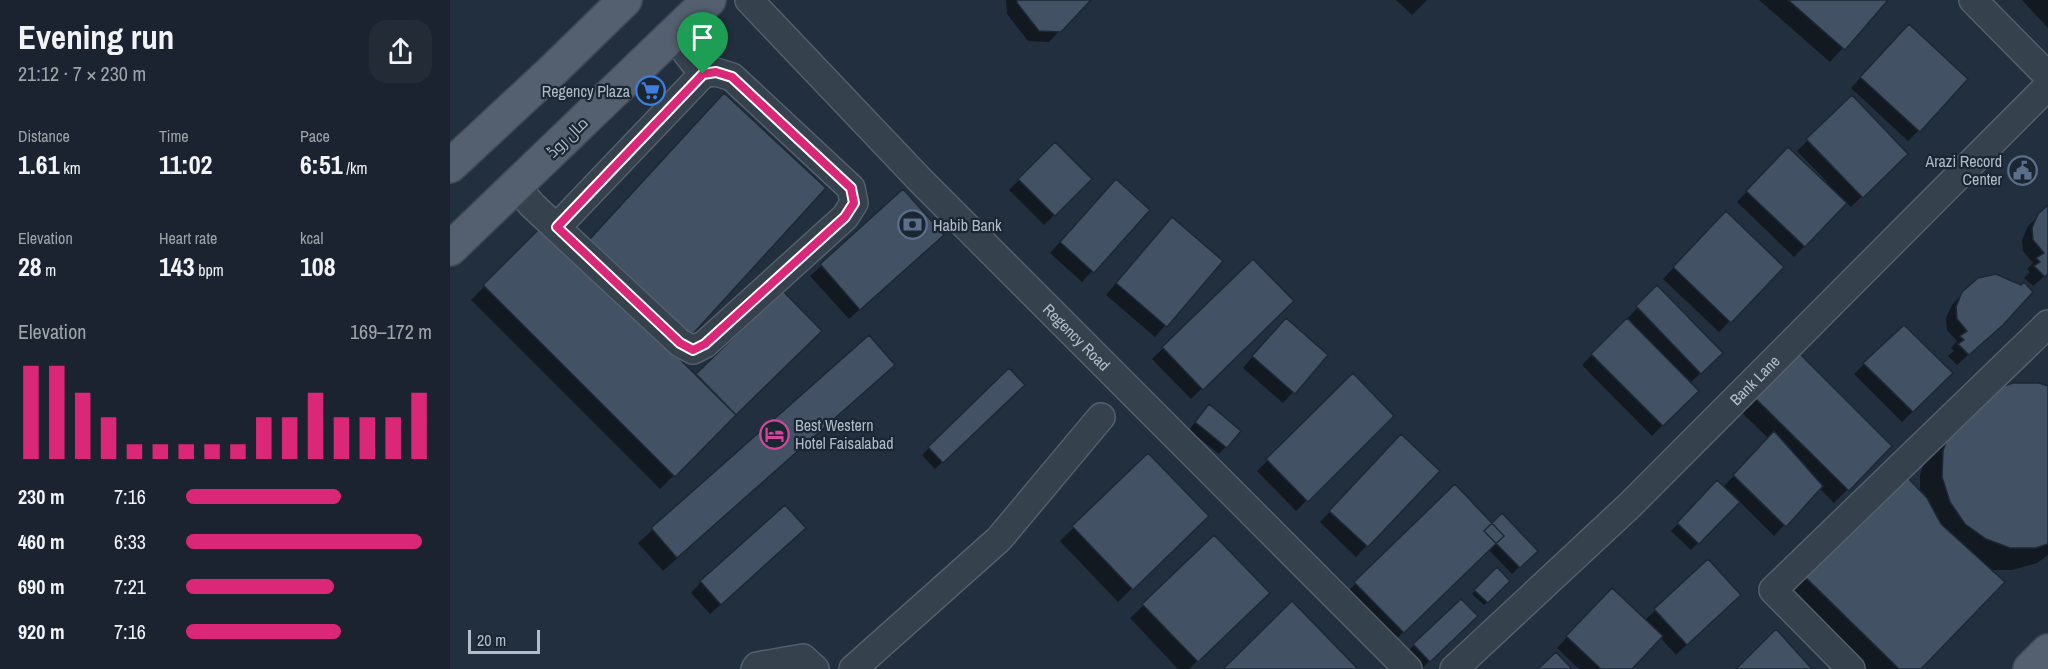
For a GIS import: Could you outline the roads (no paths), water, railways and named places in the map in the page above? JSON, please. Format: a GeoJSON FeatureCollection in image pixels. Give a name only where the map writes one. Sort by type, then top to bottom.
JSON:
{"type":"FeatureCollection","features":[{"type":"Feature","properties":{"kind":"main road"},"geometry":{"type":"LineString","coordinates":[[450,166],[625,0]]}},
{"type":"Feature","properties":{"kind":"main road","name":"مال روڈ"},"geometry":{"type":"LineString","coordinates":[[450,249],[709,0]]}},
{"type":"Feature","properties":{"kind":"main road"},"geometry":{"type":"LineString","coordinates":[[2030,669],[2048,651]]}},
{"type":"Feature","properties":{"kind":"street","name":"Regency Road"},"geometry":{"type":"LineString","coordinates":[[749,0],[921,181],[1408,669]]}},
{"type":"Feature","properties":{"kind":"street"},"geometry":{"type":"LineString","coordinates":[[1973,0],[2048,76]]}},
{"type":"Feature","properties":{"kind":"street"},"geometry":{"type":"LineString","coordinates":[[673,35],[703,74]]}},
{"type":"Feature","properties":{"kind":"street"},"geometry":{"type":"LineString","coordinates":[[516,186],[532,205],[680,343],[693,350],[705,344],[845,217],[854,203],[851,188],[732,77],[716,72],[703,74],[557,227]]}},
{"type":"Feature","properties":{"kind":"street","name":"Bank Lane"},"geometry":{"type":"LineString","coordinates":[[1454,669],[1630,505],[2048,86]]}},
{"type":"Feature","properties":{"kind":"street"},"geometry":{"type":"LineString","coordinates":[[1851,669],[1773,590],[2048,324]]}},
{"type":"Feature","properties":{"kind":"street"},"geometry":{"type":"LineString","coordinates":[[853,669],[999,539],[1101,417]]}},
{"type":"Feature","properties":{"kind":"street"},"geometry":{"type":"LineString","coordinates":[[755,669],[757,666],[803,658],[815,669]]}},
{"type":"Feature","properties":{"kind":"place","name":"Regency Plaza"},"geometry":{"type":"Point","coordinates":[651,91]}},
{"type":"Feature","properties":{"kind":"place","name":"Arazi Record Center"},"geometry":{"type":"Point","coordinates":[2023,170]}},
{"type":"Feature","properties":{"kind":"place","name":"Habib Bank"},"geometry":{"type":"Point","coordinates":[912,225]}},
{"type":"Feature","properties":{"kind":"place","name":"Best Western Hotel Faisalabad"},"geometry":{"type":"Point","coordinates":[774,434]}}]}
